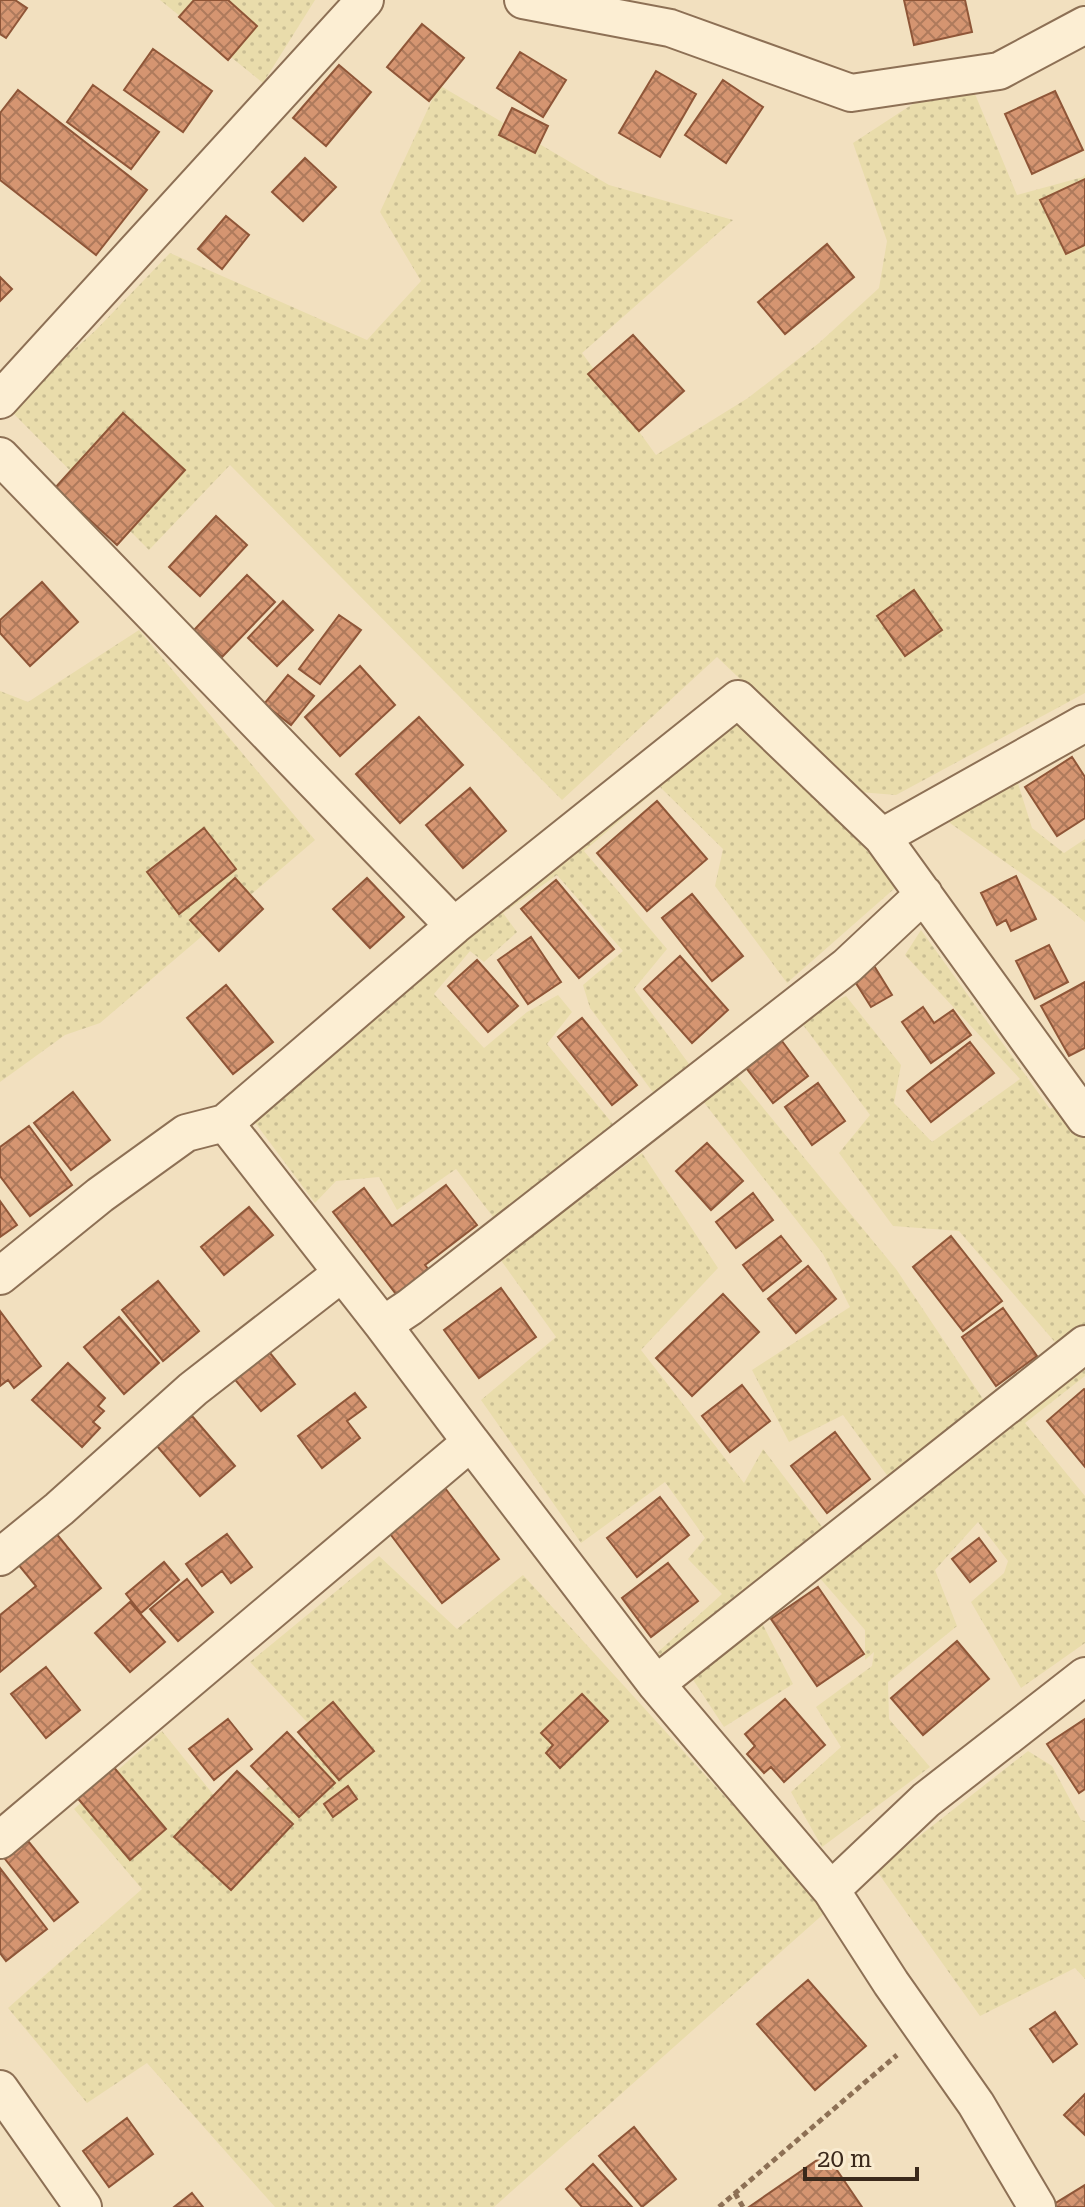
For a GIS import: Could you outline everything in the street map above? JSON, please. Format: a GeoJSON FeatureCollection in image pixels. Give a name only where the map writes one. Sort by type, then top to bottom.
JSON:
{"type":"FeatureCollection","features":[{"type":"Feature","properties":{"kind":"street"},"geometry":{"type":"LineString","coordinates":[[0,400],[365,0]]}},
{"type":"Feature","properties":{"kind":"street"},"geometry":{"type":"LineString","coordinates":[[523,0],[670,28],[851,93],[999,71],[1085,25]]}},
{"type":"Feature","properties":{"kind":"street"},"geometry":{"type":"LineString","coordinates":[[0,456],[454,926]]}},
{"type":"Feature","properties":{"kind":"street"},"geometry":{"type":"LineString","coordinates":[[0,1276],[100,1195],[186,1133],[225,1123],[454,926],[738,699],[882,837],[1085,1118]]}},
{"type":"Feature","properties":{"kind":"street"},"geometry":{"type":"LineString","coordinates":[[882,837],[1085,723]]}},
{"type":"Feature","properties":{"kind":"street"},"geometry":{"type":"LineString","coordinates":[[383,1325],[847,966],[924,894]]}},
{"type":"Feature","properties":{"kind":"street"},"geometry":{"type":"LineString","coordinates":[[225,1123],[656,1684],[831,1890],[976,2104],[1037,2207]]}},
{"type":"Feature","properties":{"kind":"street"},"geometry":{"type":"LineString","coordinates":[[0,1557],[59,1509],[193,1389],[342,1273]]}},
{"type":"Feature","properties":{"kind":"street"},"geometry":{"type":"LineString","coordinates":[[656,1684],[1085,1344]]}},
{"type":"Feature","properties":{"kind":"street"},"geometry":{"type":"LineString","coordinates":[[0,1840],[471,1442]]}},
{"type":"Feature","properties":{"kind":"street"},"geometry":{"type":"LineString","coordinates":[[831,1890],[926,1800],[1085,1676]]}},
{"type":"Feature","properties":{"kind":"street"},"geometry":{"type":"LineString","coordinates":[[0,2089],[83,2207]]}},
{"type":"Feature","properties":{"kind":"path"},"geometry":{"type":"LineString","coordinates":[[719,2207],[925,2031]]}},
{"type":"Feature","properties":{"kind":"path"},"geometry":{"type":"LineString","coordinates":[[735,2193],[743,2207]]}},
{"type":"Feature","properties":{"kind":"shaded area"},"geometry":{"type":"Polygon","coordinates":[[[160,0],[315,0],[263,83],[160,0]]]}},
{"type":"Feature","properties":{"kind":"shaded area"},"geometry":{"type":"Polygon","coordinates":[[[965,70],[1017,195],[1085,174],[1085,693],[896,795],[859,792],[717,657],[562,800],[230,465],[149,550],[8,408],[95,331],[170,253],[367,340],[421,281],[380,212],[439,85],[609,185],[733,220],[582,353],[656,455],[748,398],[819,343],[879,288],[887,241],[853,143],[965,70]]]}},
{"type":"Feature","properties":{"kind":"shaded area"},"geometry":{"type":"Polygon","coordinates":[[[139,630],[315,840],[100,1023],[65,1035],[0,1082],[0,691],[28,702],[139,630]]]}},
{"type":"Feature","properties":{"kind":"shaded area"},"geometry":{"type":"Polygon","coordinates":[[[735,721],[798,773],[892,879],[895,888],[787,983],[715,886],[723,849],[660,787],[584,851],[667,949],[634,989],[692,1068],[655,1095],[590,1008],[583,985],[623,951],[557,875],[503,913],[517,932],[484,962],[470,951],[434,994],[484,1048],[527,1012],[558,995],[572,1012],[547,1044],[617,1129],[497,1222],[456,1169],[397,1210],[379,1177],[336,1181],[315,1203],[253,1120],[415,980],[735,721]]]}},
{"type":"Feature","properties":{"kind":"shaded area"},"geometry":{"type":"Polygon","coordinates":[[[1016,777],[1032,828],[1064,853],[1085,839],[1085,922],[1055,897],[940,816],[1016,777]]]}},
{"type":"Feature","properties":{"kind":"shaded area"},"geometry":{"type":"Polygon","coordinates":[[[921,930],[1050,1109],[1085,1089],[1085,1376],[1025,1423],[1085,1496],[1085,1643],[1021,1688],[971,1602],[1004,1573],[1008,1561],[978,1522],[935,1570],[957,1626],[888,1682],[889,1719],[930,1767],[822,1847],[791,1792],[841,1747],[816,1707],[872,1666],[874,1652],[865,1660],[865,1630],[818,1576],[760,1619],[793,1684],[724,1727],[688,1672],[657,1653],[722,1594],[688,1559],[705,1538],[665,1482],[581,1543],[481,1400],[556,1337],[500,1259],[642,1153],[718,1268],[641,1350],[744,1483],[763,1449],[826,1532],[889,1478],[843,1415],[789,1442],[752,1370],[850,1307],[823,1254],[702,1100],[732,1070],[896,1269],[987,1405],[1060,1348],[959,1231],[893,1226],[839,1153],[870,1115],[798,1018],[846,996],[901,1065],[894,1103],[932,1142],[1020,1079],[905,955],[921,930]]]}},
{"type":"Feature","properties":{"kind":"shaded area"},"geometry":{"type":"Polygon","coordinates":[[[379,1556],[457,1629],[523,1575],[828,1910],[494,2207],[275,2207],[147,2063],[87,2103],[8,2008],[142,1889],[74,1809],[162,1731],[233,1819],[322,1738],[250,1662],[379,1556]]]}},
{"type":"Feature","properties":{"kind":"shaded area"},"geometry":{"type":"Polygon","coordinates":[[[1028,1751],[1052,1766],[1081,1820],[1085,1821],[1085,1979],[1075,1968],[980,2016],[876,1870],[1028,1751]]]}},
{"type":"Feature","properties":{"kind":"building"},"geometry":{"type":"Polygon","coordinates":[[[0,0],[15,0],[27,8],[6,38],[0,34],[0,0]]]}},
{"type":"Feature","properties":{"kind":"building"},"geometry":{"type":"Polygon","coordinates":[[[194,0],[228,0],[257,26],[228,60],[179,17],[194,0]]]}},
{"type":"Feature","properties":{"kind":"building"},"geometry":{"type":"Polygon","coordinates":[[[904,0],[965,0],[972,32],[914,45],[904,0]]]}},
{"type":"Feature","properties":{"kind":"building"},"geometry":{"type":"Polygon","coordinates":[[[422,24],[464,58],[429,101],[387,67],[422,24]]]}},
{"type":"Feature","properties":{"kind":"building"},"geometry":{"type":"Polygon","coordinates":[[[153,49],[212,91],[183,132],[124,90],[153,49]]]}},
{"type":"Feature","properties":{"kind":"building"},"geometry":{"type":"Polygon","coordinates":[[[520,52],[566,80],[543,117],[497,88],[520,52]]]}},
{"type":"Feature","properties":{"kind":"building"},"geometry":{"type":"Polygon","coordinates":[[[339,65],[371,92],[326,146],[293,118],[339,65]]]}},
{"type":"Feature","properties":{"kind":"building"},"geometry":{"type":"Polygon","coordinates":[[[656,71],[696,94],[660,157],[619,133],[656,71]]]}},
{"type":"Feature","properties":{"kind":"building"},"geometry":{"type":"Polygon","coordinates":[[[723,80],[763,107],[726,163],[685,135],[723,80]]]}},
{"type":"Feature","properties":{"kind":"building"},"geometry":{"type":"Polygon","coordinates":[[[93,85],[159,132],[131,169],[67,122],[93,85]]]}},
{"type":"Feature","properties":{"kind":"building"},"geometry":{"type":"Polygon","coordinates":[[[18,90],[147,190],[96,255],[0,180],[0,113],[18,90]]]}},
{"type":"Feature","properties":{"kind":"building"},"geometry":{"type":"Polygon","coordinates":[[[1055,91],[1083,150],[1032,174],[1005,114],[1055,91]]]}},
{"type":"Feature","properties":{"kind":"building"},"geometry":{"type":"Polygon","coordinates":[[[512,108],[548,126],[535,153],[499,135],[512,108]]]}},
{"type":"Feature","properties":{"kind":"building"},"geometry":{"type":"Polygon","coordinates":[[[305,158],[336,187],[303,221],[272,192],[305,158]]]}},
{"type":"Feature","properties":{"kind":"building"},"geometry":{"type":"Polygon","coordinates":[[[1085,179],[1085,245],[1066,254],[1040,200],[1085,179]]]}},
{"type":"Feature","properties":{"kind":"building"},"geometry":{"type":"Polygon","coordinates":[[[226,216],[249,235],[222,269],[198,249],[226,216]]]}},
{"type":"Feature","properties":{"kind":"building"},"geometry":{"type":"Polygon","coordinates":[[[827,244],[854,277],[785,334],[758,302],[827,244]]]}},
{"type":"Feature","properties":{"kind":"building"},"geometry":{"type":"Polygon","coordinates":[[[0,277],[12,289],[0,301],[0,277]]]}},
{"type":"Feature","properties":{"kind":"building"},"geometry":{"type":"Polygon","coordinates":[[[633,335],[684,391],[639,431],[588,374],[633,335]]]}},
{"type":"Feature","properties":{"kind":"building"},"geometry":{"type":"Polygon","coordinates":[[[123,413],[185,470],[117,545],[55,488],[123,413]]]}},
{"type":"Feature","properties":{"kind":"building"},"geometry":{"type":"Polygon","coordinates":[[[216,516],[247,545],[200,596],[169,567],[216,516]]]}},
{"type":"Feature","properties":{"kind":"building"},"geometry":{"type":"Polygon","coordinates":[[[247,575],[275,602],[222,657],[194,630],[247,575]]]}},
{"type":"Feature","properties":{"kind":"building"},"geometry":{"type":"Polygon","coordinates":[[[42,582],[78,622],[30,666],[0,633],[0,620],[42,582]]]}},
{"type":"Feature","properties":{"kind":"building"},"geometry":{"type":"Polygon","coordinates":[[[914,590],[942,630],[905,656],[877,616],[914,590]]]}},
{"type":"Feature","properties":{"kind":"building"},"geometry":{"type":"Polygon","coordinates":[[[283,601],[313,630],[277,666],[248,638],[283,601]]]}},
{"type":"Feature","properties":{"kind":"building"},"geometry":{"type":"Polygon","coordinates":[[[339,615],[361,630],[320,684],[299,669],[339,615]]]}},
{"type":"Feature","properties":{"kind":"building"},"geometry":{"type":"Polygon","coordinates":[[[360,666],[395,705],[340,756],[305,717],[360,666]]]}},
{"type":"Feature","properties":{"kind":"building"},"geometry":{"type":"Polygon","coordinates":[[[288,675],[314,696],[291,725],[264,704],[288,675]]]}},
{"type":"Feature","properties":{"kind":"building"},"geometry":{"type":"Polygon","coordinates":[[[419,717],[463,765],[400,823],[356,774],[419,717]]]}},
{"type":"Feature","properties":{"kind":"building"},"geometry":{"type":"Polygon","coordinates":[[[1072,757],[1085,777],[1085,818],[1057,836],[1025,787],[1072,757]]]}},
{"type":"Feature","properties":{"kind":"building"},"geometry":{"type":"Polygon","coordinates":[[[470,788],[506,831],[463,868],[426,825],[470,788]]]}},
{"type":"Feature","properties":{"kind":"building"},"geometry":{"type":"Polygon","coordinates":[[[657,801],[707,859],[647,911],[597,853],[657,801]]]}},
{"type":"Feature","properties":{"kind":"building"},"geometry":{"type":"Polygon","coordinates":[[[204,828],[236,869],[179,914],[147,872],[204,828]]]}},
{"type":"Feature","properties":{"kind":"building"},"geometry":{"type":"Polygon","coordinates":[[[1016,876],[1036,919],[1011,931],[1006,920],[997,925],[981,893],[1016,876]]]}},
{"type":"Feature","properties":{"kind":"building"},"geometry":{"type":"Polygon","coordinates":[[[235,878],[263,909],[219,951],[190,920],[235,878]]]}},
{"type":"Feature","properties":{"kind":"building"},"geometry":{"type":"Polygon","coordinates":[[[367,878],[404,917],[370,948],[333,909],[367,878]]]}},
{"type":"Feature","properties":{"kind":"building"},"geometry":{"type":"Polygon","coordinates":[[[556,880],[614,949],[579,978],[521,909],[556,880]]]}},
{"type":"Feature","properties":{"kind":"building"},"geometry":{"type":"Polygon","coordinates":[[[692,894],[743,956],[712,981],[662,918],[692,894]]]}},
{"type":"Feature","properties":{"kind":"building"},"geometry":{"type":"Polygon","coordinates":[[[531,937],[561,982],[528,1004],[498,960],[531,937]]]}},
{"type":"Feature","properties":{"kind":"building"},"geometry":{"type":"Polygon","coordinates":[[[1049,945],[1068,982],[1035,999],[1016,961],[1049,945]]]}},
{"type":"Feature","properties":{"kind":"building"},"geometry":{"type":"Polygon","coordinates":[[[680,956],[728,1010],[692,1043],[644,989],[680,956]]]}},
{"type":"Feature","properties":{"kind":"building"},"geometry":{"type":"Polygon","coordinates":[[[868,956],[892,995],[871,1007],[847,969],[868,956]]]}},
{"type":"Feature","properties":{"kind":"building"},"geometry":{"type":"Polygon","coordinates":[[[477,960],[518,1006],[488,1032],[448,986],[477,960]]]}},
{"type":"Feature","properties":{"kind":"building"},"geometry":{"type":"Polygon","coordinates":[[[1085,982],[1085,1048],[1069,1056],[1041,1006],[1085,982]]]}},
{"type":"Feature","properties":{"kind":"building"},"geometry":{"type":"Polygon","coordinates":[[[226,985],[273,1042],[233,1074],[187,1018],[226,985]]]}},
{"type":"Feature","properties":{"kind":"building"},"geometry":{"type":"Polygon","coordinates":[[[923,1007],[934,1023],[953,1010],[971,1035],[931,1063],[902,1022],[923,1007]]]}},
{"type":"Feature","properties":{"kind":"building"},"geometry":{"type":"Polygon","coordinates":[[[582,1018],[637,1085],[612,1105],[558,1037],[582,1018]]]}},
{"type":"Feature","properties":{"kind":"building"},"geometry":{"type":"Polygon","coordinates":[[[773,1029],[808,1076],[773,1103],[737,1056],[773,1029]]]}},
{"type":"Feature","properties":{"kind":"building"},"geometry":{"type":"Polygon","coordinates":[[[970,1042],[994,1073],[931,1122],[907,1091],[970,1042]]]}},
{"type":"Feature","properties":{"kind":"building"},"geometry":{"type":"Polygon","coordinates":[[[818,1083],[845,1121],[812,1145],[785,1107],[818,1083]]]}},
{"type":"Feature","properties":{"kind":"building"},"geometry":{"type":"Polygon","coordinates":[[[73,1092],[110,1140],[71,1170],[34,1123],[73,1092]]]}},
{"type":"Feature","properties":{"kind":"building"},"geometry":{"type":"Polygon","coordinates":[[[29,1126],[72,1185],[30,1216],[0,1176],[0,1147],[29,1126]]]}},
{"type":"Feature","properties":{"kind":"building"},"geometry":{"type":"Polygon","coordinates":[[[707,1143],[743,1181],[711,1210],[676,1171],[707,1143]]]}},
{"type":"Feature","properties":{"kind":"building"},"geometry":{"type":"Polygon","coordinates":[[[446,1185],[477,1225],[425,1265],[429,1270],[396,1294],[333,1212],[364,1188],[392,1226],[446,1185]]]}},
{"type":"Feature","properties":{"kind":"building"},"geometry":{"type":"Polygon","coordinates":[[[753,1193],[773,1220],[736,1248],[716,1222],[753,1193]]]}},
{"type":"Feature","properties":{"kind":"building"},"geometry":{"type":"Polygon","coordinates":[[[0,1201],[17,1225],[0,1237],[0,1201]]]}},
{"type":"Feature","properties":{"kind":"building"},"geometry":{"type":"Polygon","coordinates":[[[249,1207],[273,1235],[224,1275],[201,1247],[249,1207]]]}},
{"type":"Feature","properties":{"kind":"building"},"geometry":{"type":"Polygon","coordinates":[[[781,1236],[801,1261],[763,1291],[743,1265],[781,1236]]]}},
{"type":"Feature","properties":{"kind":"building"},"geometry":{"type":"Polygon","coordinates":[[[951,1236],[1002,1301],[963,1331],[913,1267],[951,1236]]]}},
{"type":"Feature","properties":{"kind":"building"},"geometry":{"type":"Polygon","coordinates":[[[808,1266],[836,1299],[796,1333],[768,1299],[808,1266]]]}},
{"type":"Feature","properties":{"kind":"building"},"geometry":{"type":"Polygon","coordinates":[[[158,1281],[199,1331],[163,1361],[122,1310],[158,1281]]]}},
{"type":"Feature","properties":{"kind":"building"},"geometry":{"type":"Polygon","coordinates":[[[501,1288],[536,1337],[479,1378],[444,1330],[501,1288]]]}},
{"type":"Feature","properties":{"kind":"building"},"geometry":{"type":"Polygon","coordinates":[[[723,1294],[759,1332],[692,1396],[656,1358],[723,1294]]]}},
{"type":"Feature","properties":{"kind":"building"},"geometry":{"type":"Polygon","coordinates":[[[1003,1308],[1037,1356],[996,1386],[962,1337],[1003,1308]]]}},
{"type":"Feature","properties":{"kind":"building"},"geometry":{"type":"Polygon","coordinates":[[[0,1311],[41,1366],[14,1388],[8,1380],[0,1386],[0,1311]]]}},
{"type":"Feature","properties":{"kind":"building"},"geometry":{"type":"Polygon","coordinates":[[[119,1317],[159,1363],[124,1394],[84,1347],[119,1317]]]}},
{"type":"Feature","properties":{"kind":"building"},"geometry":{"type":"Polygon","coordinates":[[[262,1343],[295,1384],[261,1411],[227,1370],[262,1343]]]}},
{"type":"Feature","properties":{"kind":"building"},"geometry":{"type":"Polygon","coordinates":[[[68,1363],[105,1398],[98,1406],[104,1411],[93,1422],[100,1428],[82,1447],[32,1400],[68,1363]]]}},
{"type":"Feature","properties":{"kind":"building"},"geometry":{"type":"Polygon","coordinates":[[[742,1385],[770,1421],[730,1452],[702,1416],[742,1385]]]}},
{"type":"Feature","properties":{"kind":"building"},"geometry":{"type":"Polygon","coordinates":[[[1085,1390],[1085,1467],[1047,1421],[1085,1390]]]}},
{"type":"Feature","properties":{"kind":"building"},"geometry":{"type":"Polygon","coordinates":[[[355,1393],[366,1407],[347,1421],[360,1438],[322,1468],[298,1436],[355,1393]]]}},
{"type":"Feature","properties":{"kind":"building"},"geometry":{"type":"Polygon","coordinates":[[[192,1416],[235,1466],[200,1496],[157,1446],[192,1416]]]}},
{"type":"Feature","properties":{"kind":"building"},"geometry":{"type":"Polygon","coordinates":[[[835,1432],[870,1479],[827,1513],[791,1466],[835,1432]]]}},
{"type":"Feature","properties":{"kind":"building"},"geometry":{"type":"Polygon","coordinates":[[[445,1488],[499,1559],[442,1603],[388,1531],[445,1488]]]}},
{"type":"Feature","properties":{"kind":"building"},"geometry":{"type":"Polygon","coordinates":[[[660,1497],[689,1535],[637,1577],[607,1538],[660,1497]]]}},
{"type":"Feature","properties":{"kind":"building"},"geometry":{"type":"Polygon","coordinates":[[[50,1526],[101,1588],[0,1672],[0,1615],[36,1586],[13,1558],[50,1526]]]}},
{"type":"Feature","properties":{"kind":"building"},"geometry":{"type":"Polygon","coordinates":[[[227,1534],[252,1567],[231,1583],[222,1571],[202,1586],[186,1564],[227,1534]]]}},
{"type":"Feature","properties":{"kind":"building"},"geometry":{"type":"Polygon","coordinates":[[[979,1538],[996,1561],[970,1582],[952,1559],[979,1538]]]}},
{"type":"Feature","properties":{"kind":"building"},"geometry":{"type":"Polygon","coordinates":[[[164,1562],[179,1580],[141,1613],[126,1594],[164,1562]]]}},
{"type":"Feature","properties":{"kind":"building"},"geometry":{"type":"Polygon","coordinates":[[[668,1563],[698,1601],[651,1637],[622,1598],[668,1563]]]}},
{"type":"Feature","properties":{"kind":"building"},"geometry":{"type":"Polygon","coordinates":[[[187,1579],[213,1612],[178,1641],[150,1609],[187,1579]]]}},
{"type":"Feature","properties":{"kind":"building"},"geometry":{"type":"Polygon","coordinates":[[[818,1587],[864,1654],[817,1686],[771,1619],[818,1587]]]}},
{"type":"Feature","properties":{"kind":"building"},"geometry":{"type":"Polygon","coordinates":[[[130,1602],[165,1642],[130,1672],[95,1633],[130,1602]]]}},
{"type":"Feature","properties":{"kind":"building"},"geometry":{"type":"Polygon","coordinates":[[[957,1641],[989,1679],[923,1735],[891,1698],[957,1641]]]}},
{"type":"Feature","properties":{"kind":"building"},"geometry":{"type":"Polygon","coordinates":[[[46,1667],[80,1710],[46,1738],[11,1694],[46,1667]]]}},
{"type":"Feature","properties":{"kind":"building"},"geometry":{"type":"Polygon","coordinates":[[[582,1694],[608,1721],[560,1768],[546,1753],[553,1745],[541,1733],[582,1694]]]}},
{"type":"Feature","properties":{"kind":"building"},"geometry":{"type":"Polygon","coordinates":[[[785,1699],[825,1745],[784,1782],[771,1767],[764,1773],[747,1754],[755,1746],[745,1734],[785,1699]]]}},
{"type":"Feature","properties":{"kind":"building"},"geometry":{"type":"Polygon","coordinates":[[[333,1702],[374,1751],[339,1780],[298,1732],[333,1702]]]}},
{"type":"Feature","properties":{"kind":"building"},"geometry":{"type":"Polygon","coordinates":[[[228,1719],[252,1749],[214,1780],[189,1749],[228,1719]]]}},
{"type":"Feature","properties":{"kind":"building"},"geometry":{"type":"Polygon","coordinates":[[[1085,1719],[1085,1789],[1079,1793],[1047,1744],[1085,1719]]]}},
{"type":"Feature","properties":{"kind":"building"},"geometry":{"type":"Polygon","coordinates":[[[287,1732],[335,1783],[299,1817],[251,1766],[287,1732]]]}},
{"type":"Feature","properties":{"kind":"building"},"geometry":{"type":"Polygon","coordinates":[[[111,1764],[166,1829],[130,1860],[75,1795],[111,1764]]]}},
{"type":"Feature","properties":{"kind":"building"},"geometry":{"type":"Polygon","coordinates":[[[237,1771],[293,1824],[231,1890],[174,1837],[237,1771]]]}},
{"type":"Feature","properties":{"kind":"building"},"geometry":{"type":"Polygon","coordinates":[[[348,1786],[357,1799],[333,1817],[324,1804],[348,1786]]]}},
{"type":"Feature","properties":{"kind":"building"},"geometry":{"type":"Polygon","coordinates":[[[28,1841],[78,1902],[54,1921],[5,1859],[28,1841]]]}},
{"type":"Feature","properties":{"kind":"building"},"geometry":{"type":"Polygon","coordinates":[[[0,1868],[47,1929],[6,1961],[0,1953],[0,1868]]]}},
{"type":"Feature","properties":{"kind":"building"},"geometry":{"type":"Polygon","coordinates":[[[808,1980],[866,2046],[815,2090],[757,2024],[808,1980]]]}},
{"type":"Feature","properties":{"kind":"building"},"geometry":{"type":"Polygon","coordinates":[[[1055,2012],[1077,2044],[1053,2062],[1030,2029],[1055,2012]]]}},
{"type":"Feature","properties":{"kind":"building"},"geometry":{"type":"Polygon","coordinates":[[[1085,2094],[1085,2135],[1064,2115],[1085,2094]]]}},
{"type":"Feature","properties":{"kind":"building"},"geometry":{"type":"Polygon","coordinates":[[[127,2118],[153,2154],[109,2187],[83,2151],[127,2118]]]}},
{"type":"Feature","properties":{"kind":"building"},"geometry":{"type":"Polygon","coordinates":[[[634,2127],[676,2179],[642,2207],[599,2156],[634,2127]]]}},
{"type":"Feature","properties":{"kind":"building"},"geometry":{"type":"Polygon","coordinates":[[[826,2154],[862,2207],[749,2207],[826,2154]]]}},
{"type":"Feature","properties":{"kind":"building"},"geometry":{"type":"Polygon","coordinates":[[[593,2164],[632,2207],[582,2207],[566,2189],[593,2164]]]}},
{"type":"Feature","properties":{"kind":"building"},"geometry":{"type":"Polygon","coordinates":[[[1085,2185],[1085,2207],[1049,2207],[1085,2185]]]}},
{"type":"Feature","properties":{"kind":"building"},"geometry":{"type":"Polygon","coordinates":[[[192,2193],[203,2207],[174,2207],[192,2193]]]}}]}
